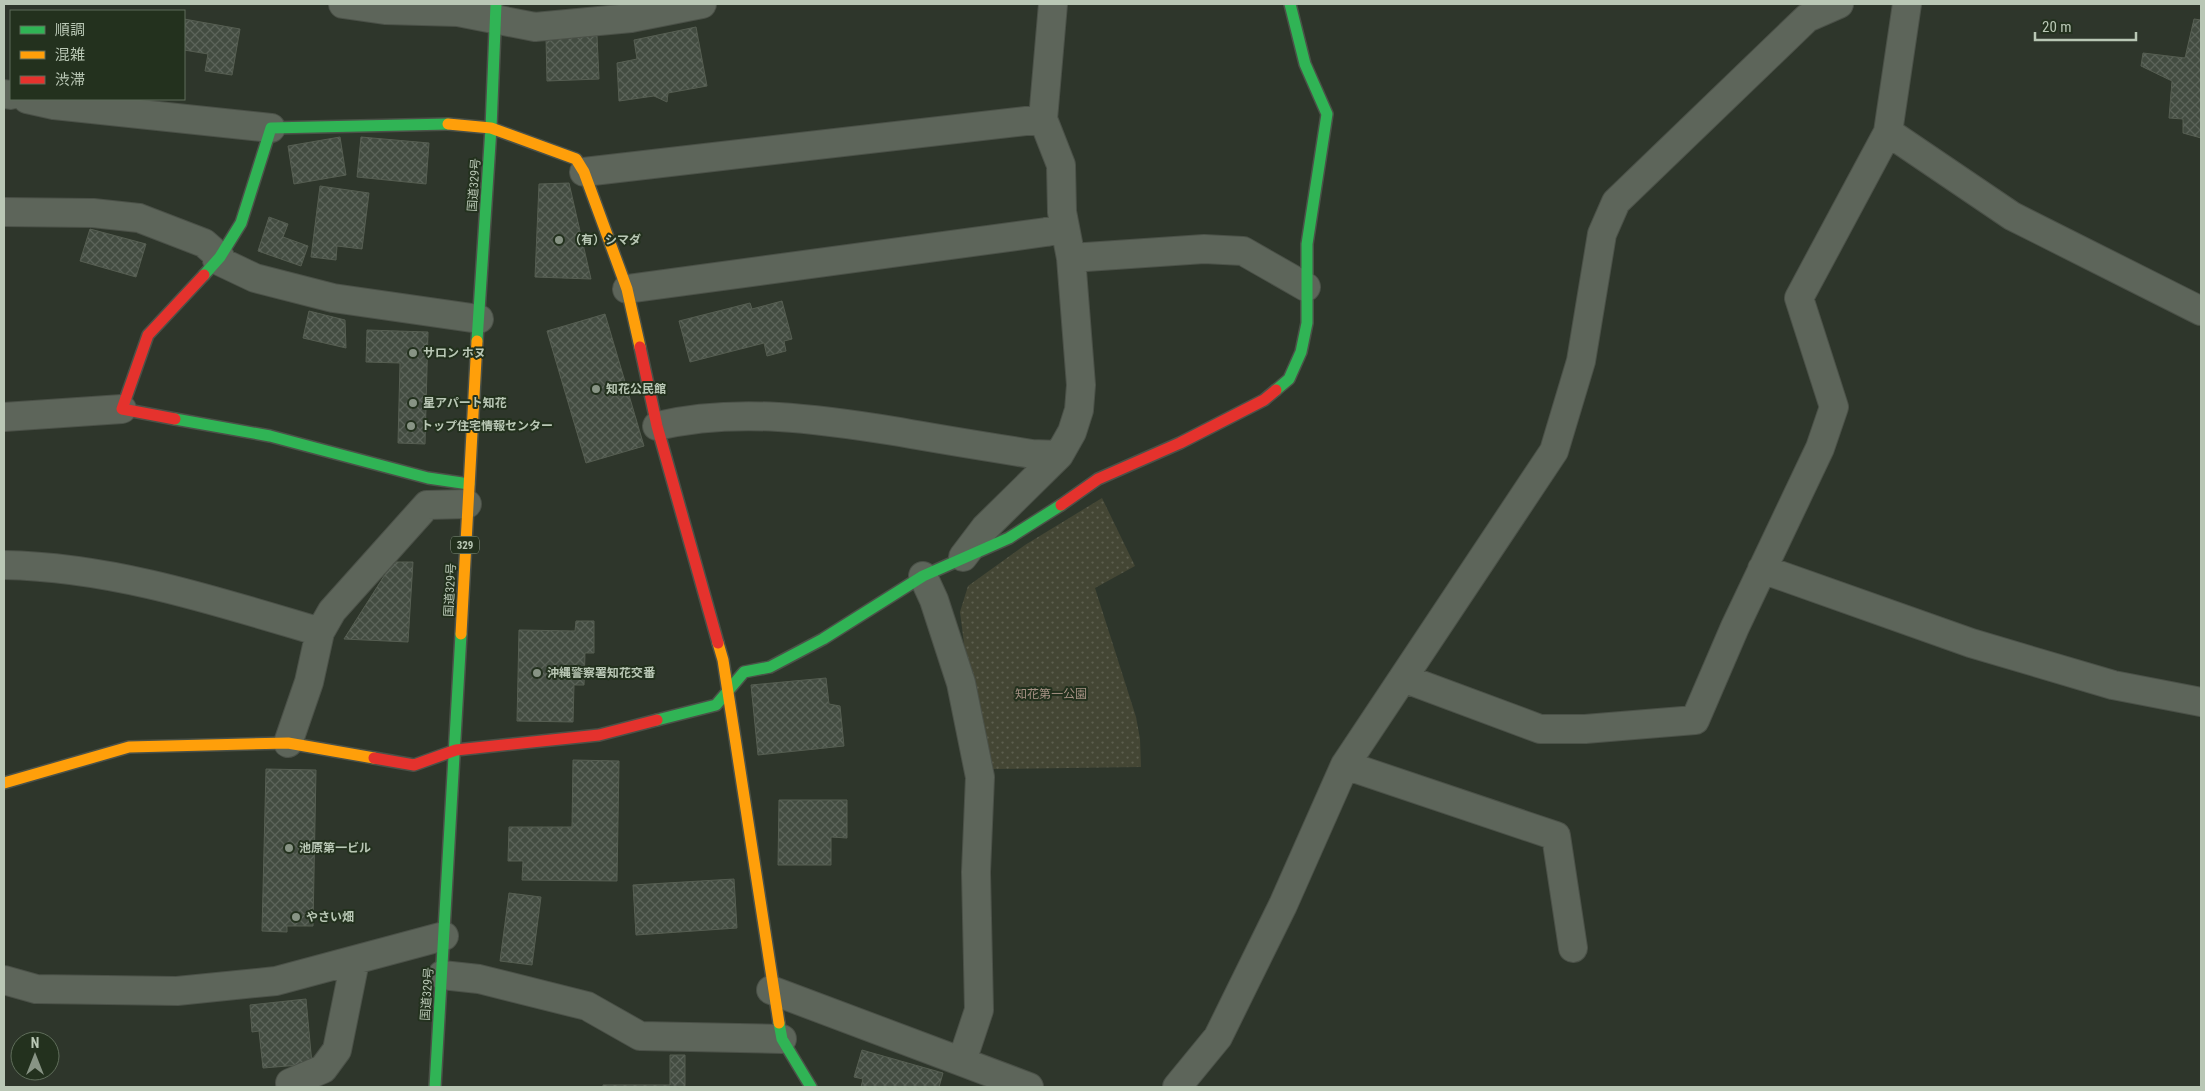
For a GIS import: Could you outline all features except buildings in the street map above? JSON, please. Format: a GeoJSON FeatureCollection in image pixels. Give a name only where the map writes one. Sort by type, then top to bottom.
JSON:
{"type":"FeatureCollection","features":[{"type":"Feature","properties":{"kind":"main road"},"geometry":{"type":"LineString","coordinates":[[4,783],[129,747],[288,743],[414,765],[456,750],[599,735],[716,706],[744,672],[770,666],[823,640],[923,576],[1009,538],[1073,498],[1098,479],[1180,442],[1264,400],[1289,379],[1301,352],[1307,323],[1307,244],[1327,114],[1305,64],[1290,4]]}},
{"type":"Feature","properties":{"kind":"main road","name":"国道329号"},"geometry":{"type":"LineString","coordinates":[[435,1087],[456,750],[468,494],[491,128],[496,11]]}},
{"type":"Feature","properties":{"kind":"main road"},"geometry":{"type":"LineString","coordinates":[[468,494],[428,478],[270,436],[122,409],[148,335],[219,259],[241,223],[271,128],[452,124],[491,128],[576,159],[584,172],[627,289],[657,426],[723,660],[772,990],[782,1039],[811,1087]]}},
{"type":"Feature","properties":{"kind":"street"},"geometry":{"type":"LineString","coordinates":[[343,4],[385,10],[496,11],[535,27],[631,18],[702,4]]}},
{"type":"Feature","properties":{"kind":"street"},"geometry":{"type":"LineString","coordinates":[[963,557],[985,528],[1059,455],[1072,432],[1079,410],[1080,385],[1071,258],[1062,212],[1061,166],[1044,119],[1053,4]]}},
{"type":"Feature","properties":{"kind":"street"},"geometry":{"type":"LineString","coordinates":[[1177,1087],[1218,1037],[1283,905],[1345,765],[1554,451],[1581,361],[1602,234],[1616,202],[1807,18],[1838,4]]}},
{"type":"Feature","properties":{"kind":"street"},"geometry":{"type":"LineString","coordinates":[[1403,678],[1540,729],[1585,729],[1695,720],[1735,627],[1820,448],[1834,407],[1799,298],[1888,132],[1907,4]]}},
{"type":"Feature","properties":{"kind":"street"},"geometry":{"type":"LineString","coordinates":[[32,100],[271,128]]}},
{"type":"Feature","properties":{"kind":"street"},"geometry":{"type":"LineString","coordinates":[[584,172],[1044,119]]}},
{"type":"Feature","properties":{"kind":"street"},"geometry":{"type":"LineString","coordinates":[[1888,132],[2012,216],[2201,311]]}},
{"type":"Feature","properties":{"kind":"street"},"geometry":{"type":"LineString","coordinates":[[4,212],[93,213],[139,218],[204,243],[219,259],[255,278],[333,298],[479,319]]}},
{"type":"Feature","properties":{"kind":"street"},"geometry":{"type":"LineString","coordinates":[[627,289],[1026,235],[1065,228]]}},
{"type":"Feature","properties":{"kind":"street"},"geometry":{"type":"LineString","coordinates":[[1071,258],[1204,249],[1243,251],[1306,287]]}},
{"type":"Feature","properties":{"kind":"street"},"geometry":{"type":"LineString","coordinates":[[4,417],[122,409]]}},
{"type":"Feature","properties":{"kind":"street"},"geometry":{"type":"LineString","coordinates":[[657,426],[704,417],[768,416],[851,424],[1032,454],[1059,455]]}},
{"type":"Feature","properties":{"kind":"street"},"geometry":{"type":"LineString","coordinates":[[288,743],[309,682],[320,632],[332,611],[427,505],[468,494]]}},
{"type":"Feature","properties":{"kind":"street"},"geometry":{"type":"LineString","coordinates":[[4,565],[34,566],[108,575],[184,591],[320,632]]}},
{"type":"Feature","properties":{"kind":"street"},"geometry":{"type":"LineString","coordinates":[[1762,569],[1971,643],[2112,685],[2201,702]]}},
{"type":"Feature","properties":{"kind":"street"},"geometry":{"type":"LineString","coordinates":[[923,576],[934,600],[961,684],[980,777],[976,872],[979,1010],[962,1061]]}},
{"type":"Feature","properties":{"kind":"street"},"geometry":{"type":"LineString","coordinates":[[1345,765],[1556,836],[1573,948]]}},
{"type":"Feature","properties":{"kind":"street"},"geometry":{"type":"LineString","coordinates":[[4,980],[36,989],[177,991],[276,981],[444,936]]}},
{"type":"Feature","properties":{"kind":"street"},"geometry":{"type":"LineString","coordinates":[[290,1083],[323,1069],[337,1050],[355,960]]}},
{"type":"Feature","properties":{"kind":"street"},"geometry":{"type":"LineString","coordinates":[[442,975],[479,979],[588,1006],[640,1036],[782,1039]]}},
{"type":"Feature","properties":{"kind":"street"},"geometry":{"type":"LineString","coordinates":[[772,990],[1029,1087]]}},
{"type":"Feature","properties":{"kind":"green space","name":"知花第一公園"},"geometry":{"type":"Polygon","coordinates":[[[1102,498],[1135,566],[1095,588],[1136,717],[1140,739],[1141,767],[990,769],[965,651],[960,612],[968,586],[1025,545],[1102,498]]]}},
{"type":"Feature","properties":{"kind":"traffic: fast"},"geometry":{"type":"LineString","coordinates":[[477,341],[491,128],[496,4]]}},
{"type":"Feature","properties":{"kind":"traffic: fast"},"geometry":{"type":"LineString","coordinates":[[1276,390],[1289,379],[1301,352],[1307,323],[1307,244],[1327,114],[1305,64],[1290,4]]}},
{"type":"Feature","properties":{"kind":"traffic: fast"},"geometry":{"type":"LineString","coordinates":[[204,275],[220,257],[241,223],[271,128],[448,124]]}},
{"type":"Feature","properties":{"kind":"traffic: fast"},"geometry":{"type":"LineString","coordinates":[[175,419],[270,436],[428,478],[469,484]]}},
{"type":"Feature","properties":{"kind":"traffic: fast"},"geometry":{"type":"LineString","coordinates":[[657,720],[716,705],[744,672],[770,667],[823,639],[923,576],[1009,538],[1061,505]]}},
{"type":"Feature","properties":{"kind":"traffic: fast"},"geometry":{"type":"LineString","coordinates":[[435,1087],[461,634]]}},
{"type":"Feature","properties":{"kind":"traffic: fast"},"geometry":{"type":"LineString","coordinates":[[779,1023],[782,1039],[811,1087]]}},
{"type":"Feature","properties":{"kind":"traffic: slow"},"geometry":{"type":"LineString","coordinates":[[448,124],[491,128],[576,159],[584,172],[627,289],[640,347]]}},
{"type":"Feature","properties":{"kind":"traffic: slow"},"geometry":{"type":"LineString","coordinates":[[461,634],[477,341]]}},
{"type":"Feature","properties":{"kind":"traffic: slow"},"geometry":{"type":"LineString","coordinates":[[718,643],[723,660],[779,1023]]}},
{"type":"Feature","properties":{"kind":"traffic: slow"},"geometry":{"type":"LineString","coordinates":[[4,783],[129,747],[288,743],[374,758]]}},
{"type":"Feature","properties":{"kind":"traffic: jam"},"geometry":{"type":"LineString","coordinates":[[175,419],[122,409],[148,335],[204,275]]}},
{"type":"Feature","properties":{"kind":"traffic: jam"},"geometry":{"type":"LineString","coordinates":[[640,347],[657,426],[718,643]]}},
{"type":"Feature","properties":{"kind":"traffic: jam"},"geometry":{"type":"LineString","coordinates":[[1061,505],[1098,479],[1180,443],[1264,400],[1276,390]]}},
{"type":"Feature","properties":{"kind":"traffic: jam"},"geometry":{"type":"LineString","coordinates":[[374,758],[414,765],[456,750],[599,735],[657,720]]}},
{"type":"Feature","properties":{"kind":"place","name":"（有）シマダ"},"geometry":{"type":"Point","coordinates":[559,240]}},
{"type":"Feature","properties":{"kind":"place","name":"サロン ホヌ"},"geometry":{"type":"Point","coordinates":[413,353]}},
{"type":"Feature","properties":{"kind":"place","name":"知花公民館"},"geometry":{"type":"Point","coordinates":[596,389]}},
{"type":"Feature","properties":{"kind":"place","name":"星アパート知花"},"geometry":{"type":"Point","coordinates":[413,403]}},
{"type":"Feature","properties":{"kind":"place","name":"トップ住宅情報センター"},"geometry":{"type":"Point","coordinates":[411,426]}},
{"type":"Feature","properties":{"kind":"place","name":"沖縄警察署知花交番"},"geometry":{"type":"Point","coordinates":[537,673]}},
{"type":"Feature","properties":{"kind":"place","name":"池原第一ビル"},"geometry":{"type":"Point","coordinates":[289,848]}},
{"type":"Feature","properties":{"kind":"place","name":"やさい畑"},"geometry":{"type":"Point","coordinates":[296,917]}}]}
